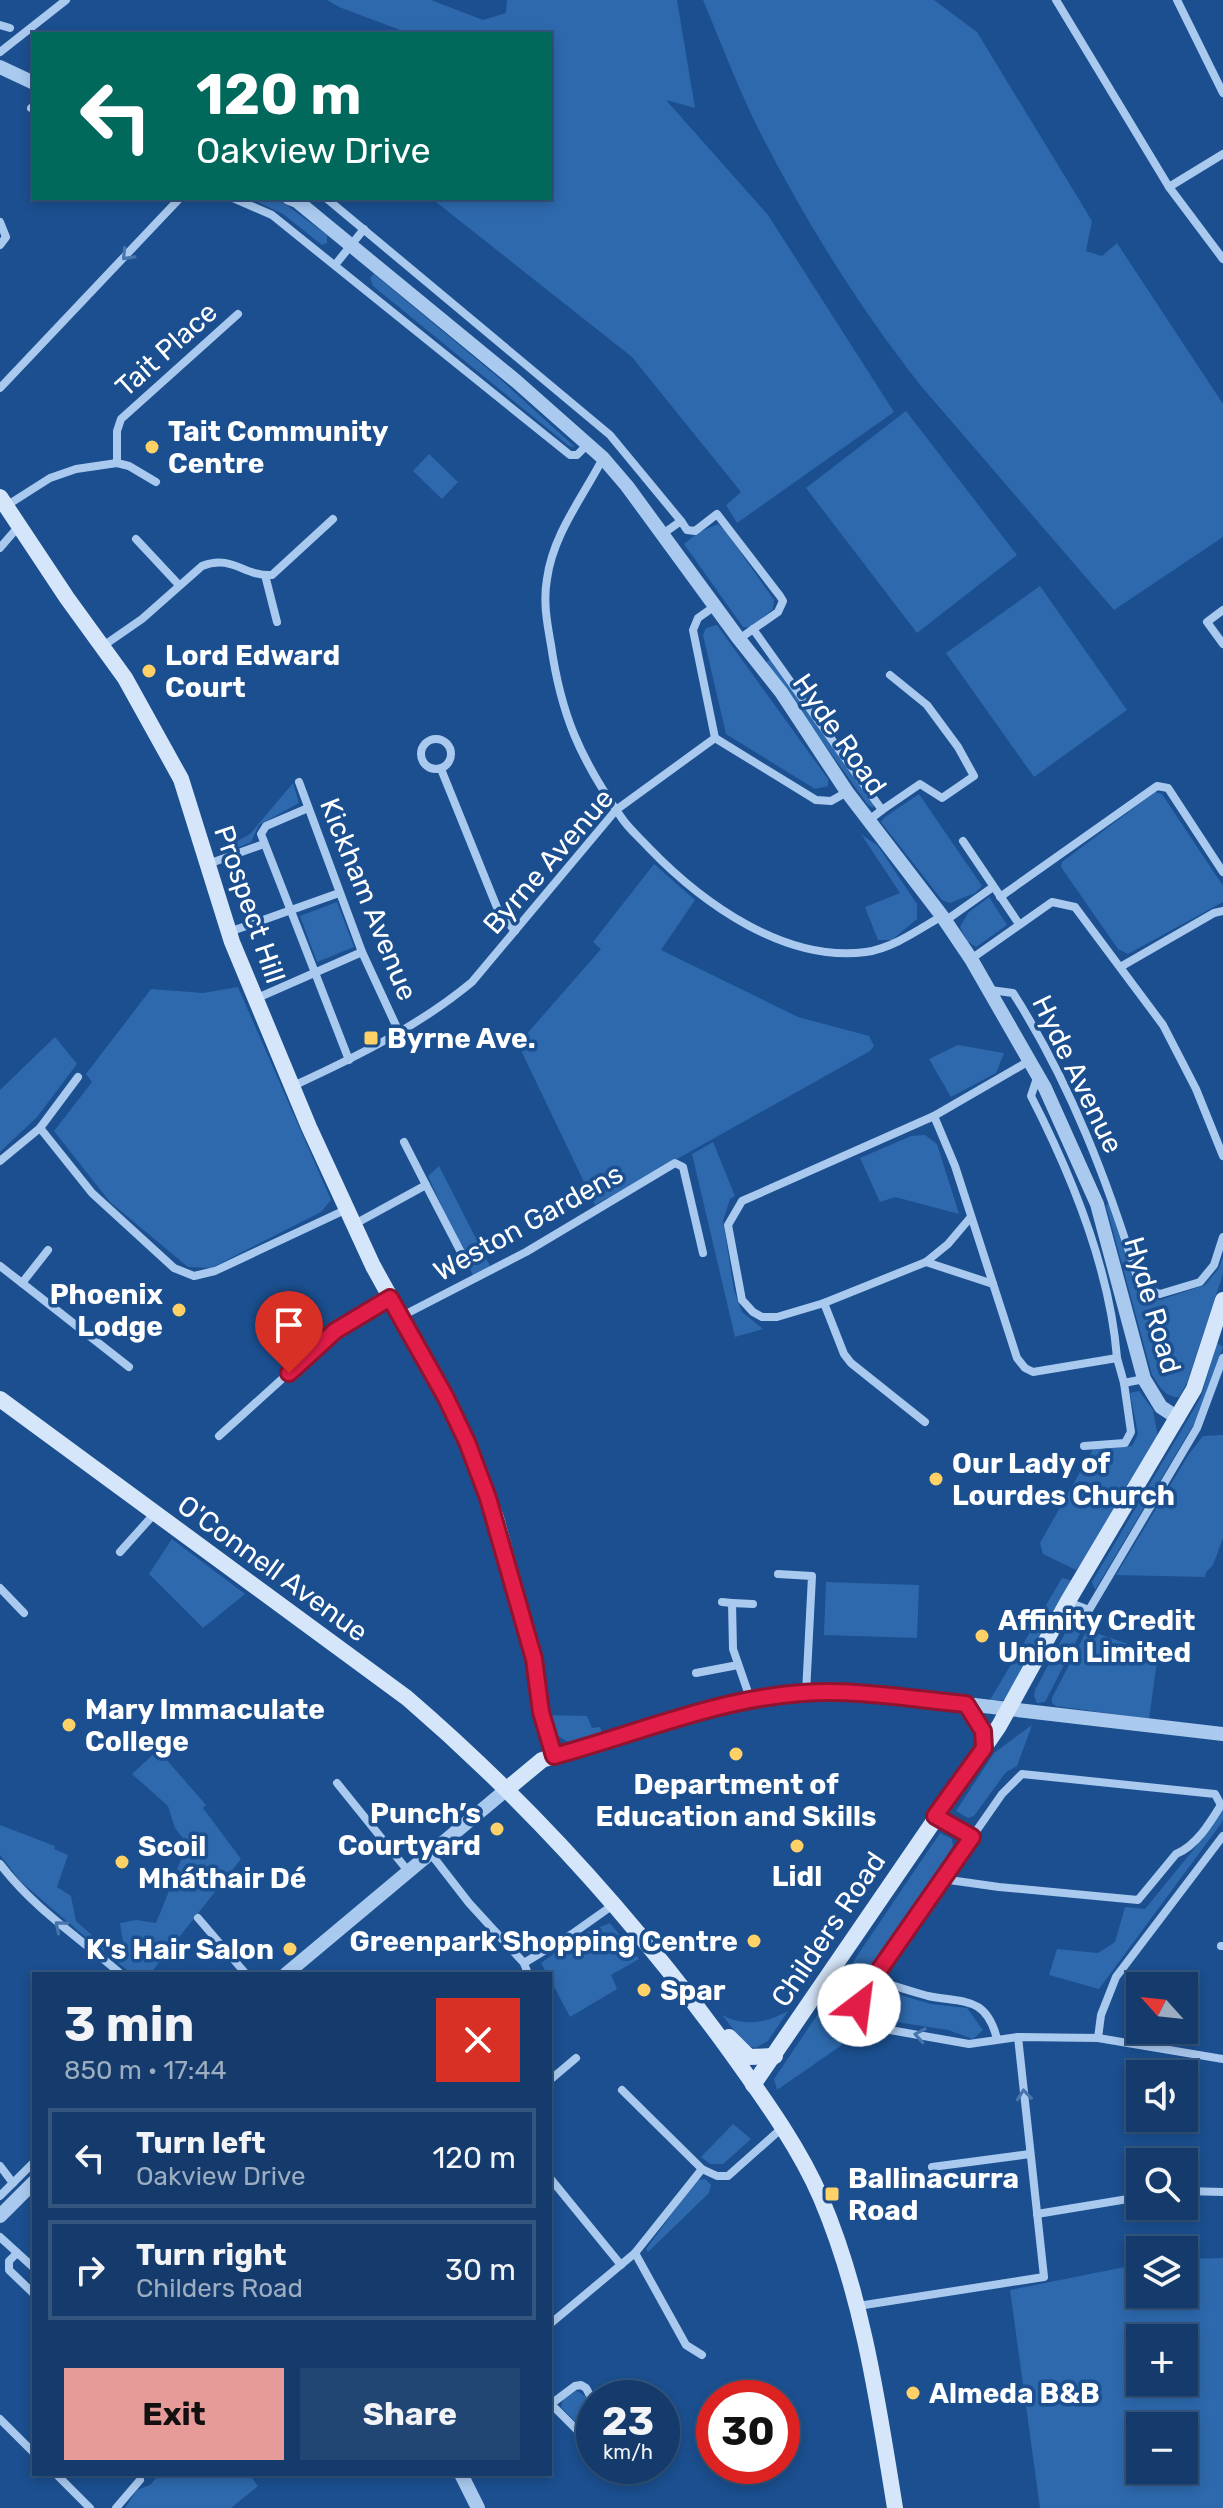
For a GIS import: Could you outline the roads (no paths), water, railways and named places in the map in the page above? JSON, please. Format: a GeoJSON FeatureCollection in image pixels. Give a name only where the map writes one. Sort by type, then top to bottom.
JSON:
{"type":"FeatureCollection","features":[{"type":"Feature","properties":{"kind":"main road","name":"Prospect Hill"},"geometry":{"type":"LineString","coordinates":[[3,501],[18,527],[125,678],[181,779],[229,932],[292,1086],[349,1217],[462,1430],[496,1518],[534,1659],[541,1712],[554,1756]]}},
{"type":"Feature","properties":{"kind":"main road","name":"Childers Road"},"geometry":{"type":"LineString","coordinates":[[753,2085],[1009,1709],[1068,1601],[1194,1389],[1218,1333],[1223,1300]]}},
{"type":"Feature","properties":{"kind":"main road","name":"O'Connell Avenue"},"geometry":{"type":"LineString","coordinates":[[0,1399],[407,1698],[507,1789],[614,1904],[709,2022]]}},
{"type":"Feature","properties":{"kind":"main road"},"geometry":{"type":"LineString","coordinates":[[507,1789],[542,1760],[554,1756]]}},
{"type":"Feature","properties":{"kind":"main road"},"geometry":{"type":"LineString","coordinates":[[709,2022],[721,2028],[749,2057],[775,2056]]}},
{"type":"Feature","properties":{"kind":"main road"},"geometry":{"type":"LineString","coordinates":[[709,2022],[782,2128],[820,2195],[847,2266],[858,2306],[895,2508]]}},
{"type":"Feature","properties":{"kind":"street"},"geometry":{"type":"LineString","coordinates":[[0,52],[66,0]]}},
{"type":"Feature","properties":{"kind":"street"},"geometry":{"type":"LineString","coordinates":[[1056,0],[1169,187],[1223,259]]}},
{"type":"Feature","properties":{"kind":"street"},"geometry":{"type":"LineString","coordinates":[[1177,0],[1223,93]]}},
{"type":"Feature","properties":{"kind":"street"},"geometry":{"type":"LineString","coordinates":[[0,67],[32,82]]}},
{"type":"Feature","properties":{"kind":"street"},"geometry":{"type":"LineString","coordinates":[[1169,187],[1223,154]]}},
{"type":"Feature","properties":{"kind":"street"},"geometry":{"type":"LineString","coordinates":[[0,388],[178,200]]}},
{"type":"Feature","properties":{"kind":"street"},"geometry":{"type":"LineString","coordinates":[[238,200],[272,215],[570,455],[577,455],[582,450]]}},
{"type":"Feature","properties":{"kind":"street","name":"Hyde Road"},"geometry":{"type":"LineString","coordinates":[[294,200],[516,381],[603,458],[664,533],[739,639],[781,692],[847,792],[971,959],[1041,1082],[1097,1204],[1144,1379],[1161,1407],[1178,1418]]}},
{"type":"Feature","properties":{"kind":"street"},"geometry":{"type":"LineString","coordinates":[[328,200],[610,435],[691,532],[717,514],[783,601],[778,612],[739,639]]}},
{"type":"Feature","properties":{"kind":"street"},"geometry":{"type":"LineString","coordinates":[[0,222],[6,237],[0,245]]}},
{"type":"Feature","properties":{"kind":"street"},"geometry":{"type":"LineString","coordinates":[[335,265],[364,229]]}},
{"type":"Feature","properties":{"kind":"street","name":"Tait Place"},"geometry":{"type":"LineString","coordinates":[[117,463],[117,431],[121,419],[238,314]]}},
{"type":"Feature","properties":{"kind":"street"},"geometry":{"type":"LineString","coordinates":[[603,458],[553,552],[546,579],[546,602],[557,686],[565,716],[616,810],[648,847],[692,888],[737,920],[775,939],[821,951],[868,952],[904,939],[993,887]]}},
{"type":"Feature","properties":{"kind":"street"},"geometry":{"type":"LineString","coordinates":[[3,501],[76,469],[117,463],[129,466],[156,482]]}},
{"type":"Feature","properties":{"kind":"street"},"geometry":{"type":"LineString","coordinates":[[103,646],[142,619],[202,566],[218,561],[231,562],[265,575],[278,571],[333,519]]}},
{"type":"Feature","properties":{"kind":"street"},"geometry":{"type":"LineString","coordinates":[[664,533],[681,521]]}},
{"type":"Feature","properties":{"kind":"street"},"geometry":{"type":"LineString","coordinates":[[0,548],[18,527]]}},
{"type":"Feature","properties":{"kind":"street"},"geometry":{"type":"LineString","coordinates":[[136,539],[179,585]]}},
{"type":"Feature","properties":{"kind":"street"},"geometry":{"type":"LineString","coordinates":[[265,575],[277,622]]}},
{"type":"Feature","properties":{"kind":"street"},"geometry":{"type":"LineString","coordinates":[[715,606],[698,618],[693,630],[715,738],[816,800],[831,801],[847,792]]}},
{"type":"Feature","properties":{"kind":"street"},"geometry":{"type":"LineString","coordinates":[[1223,610],[1207,622],[1223,644]]}},
{"type":"Feature","properties":{"kind":"street"},"geometry":{"type":"LineString","coordinates":[[753,629],[882,810]]}},
{"type":"Feature","properties":{"kind":"street"},"geometry":{"type":"LineString","coordinates":[[869,820],[920,784],[942,798],[974,776],[958,747],[927,705],[890,675]]}},
{"type":"Feature","properties":{"kind":"street","name":"Byrne Avenue"},"geometry":{"type":"LineString","coordinates":[[292,1086],[349,1060],[446,1004],[472,982],[616,810],[715,738]]}},
{"type":"Feature","properties":{"kind":"street"},"geometry":{"type":"LineString","coordinates":[[441,769],[498,910],[515,931]]}},
{"type":"Feature","properties":{"kind":"street","name":"Kickham Avenue"},"geometry":{"type":"LineString","coordinates":[[299,782],[362,952],[399,1032]]}},
{"type":"Feature","properties":{"kind":"street"},"geometry":{"type":"LineString","coordinates":[[1000,897],[1157,786],[1168,788],[1223,872]]}},
{"type":"Feature","properties":{"kind":"street"},"geometry":{"type":"LineString","coordinates":[[308,808],[266,826],[261,834],[349,1060]]}},
{"type":"Feature","properties":{"kind":"street"},"geometry":{"type":"LineString","coordinates":[[963,841],[1019,924]]}},
{"type":"Feature","properties":{"kind":"street"},"geometry":{"type":"LineString","coordinates":[[208,864],[264,844]]}},
{"type":"Feature","properties":{"kind":"street"},"geometry":{"type":"LineString","coordinates":[[229,932],[339,893]]}},
{"type":"Feature","properties":{"kind":"street"},"geometry":{"type":"LineString","coordinates":[[971,959],[1052,902],[1075,907],[1122,966],[1163,1025],[1223,1156]]}},
{"type":"Feature","properties":{"kind":"street"},"geometry":{"type":"LineString","coordinates":[[1122,966],[1214,913],[1223,911]]}},
{"type":"Feature","properties":{"kind":"street"},"geometry":{"type":"LineString","coordinates":[[255,999],[362,952]]}},
{"type":"Feature","properties":{"kind":"street","name":"Hyde Avenue"},"geometry":{"type":"LineString","coordinates":[[990,990],[1013,993],[1062,1078],[1113,1197],[1140,1287],[1160,1294],[1200,1282],[1214,1265],[1223,1237]]}},
{"type":"Feature","properties":{"kind":"street"},"geometry":{"type":"LineString","coordinates":[[1014,1034],[1033,1024]]}},
{"type":"Feature","properties":{"kind":"street"},"geometry":{"type":"LineString","coordinates":[[970,1218],[948,1244],[926,1262],[824,1303],[777,1317],[762,1317],[742,1300],[728,1225],[742,1201],[934,1116],[1029,1061]]}},
{"type":"Feature","properties":{"kind":"street"},"geometry":{"type":"LineString","coordinates":[[0,1161],[40,1128],[78,1077]]}},
{"type":"Feature","properties":{"kind":"street"},"geometry":{"type":"LineString","coordinates":[[1062,1078],[1041,1082],[1031,1096],[1082,1209],[1109,1299],[1131,1432],[1125,1443],[1084,1446]]}},
{"type":"Feature","properties":{"kind":"street"},"geometry":{"type":"LineString","coordinates":[[934,1116],[955,1166],[1017,1358],[1033,1372],[1117,1358]]}},
{"type":"Feature","properties":{"kind":"street"},"geometry":{"type":"LineString","coordinates":[[1211,1126],[1223,1122]]}},
{"type":"Feature","properties":{"kind":"street"},"geometry":{"type":"LineString","coordinates":[[40,1128],[92,1193],[174,1268],[194,1276],[215,1271],[426,1185]]}},
{"type":"Feature","properties":{"kind":"street"},"geometry":{"type":"LineString","coordinates":[[404,1142],[466,1262]]}},
{"type":"Feature","properties":{"kind":"street","name":"Weston Gardens"},"geometry":{"type":"LineString","coordinates":[[401,1317],[526,1252],[675,1163],[683,1167],[703,1253]]}},
{"type":"Feature","properties":{"kind":"street","name":"Hyde Avenue"},"geometry":{"type":"LineString","coordinates":[[1082,1209],[1113,1197]]}},
{"type":"Feature","properties":{"kind":"street"},"geometry":{"type":"LineString","coordinates":[[22,1283],[48,1250]]}},
{"type":"Feature","properties":{"kind":"street"},"geometry":{"type":"LineString","coordinates":[[926,1262],[993,1284]]}},
{"type":"Feature","properties":{"kind":"street"},"geometry":{"type":"LineString","coordinates":[[0,1266],[129,1367]]}},
{"type":"Feature","properties":{"kind":"street"},"geometry":{"type":"LineString","coordinates":[[219,1436],[335,1331],[390,1298]]}},
{"type":"Feature","properties":{"kind":"street"},"geometry":{"type":"LineString","coordinates":[[824,1303],[844,1354],[851,1363],[925,1422]]}},
{"type":"Feature","properties":{"kind":"street"},"geometry":{"type":"LineString","coordinates":[[1116,1348],[1135,1342]]}},
{"type":"Feature","properties":{"kind":"street"},"geometry":{"type":"LineString","coordinates":[[1068,1601],[1089,1610],[1195,1432],[1223,1358]]}},
{"type":"Feature","properties":{"kind":"street"},"geometry":{"type":"LineString","coordinates":[[1124,1383],[1144,1379]]}},
{"type":"Feature","properties":{"kind":"street"},"geometry":{"type":"LineString","coordinates":[[120,1552],[155,1513]]}},
{"type":"Feature","properties":{"kind":"street"},"geometry":{"type":"LineString","coordinates":[[778,1574],[812,1576],[806,1693]]}},
{"type":"Feature","properties":{"kind":"street"},"geometry":{"type":"LineString","coordinates":[[0,1588],[24,1613]]}},
{"type":"Feature","properties":{"kind":"street"},"geometry":{"type":"LineString","coordinates":[[722,1602],[753,1604]]}},
{"type":"Feature","properties":{"kind":"street"},"geometry":{"type":"LineString","coordinates":[[732,1603],[733,1649],[751,1701]]}},
{"type":"Feature","properties":{"kind":"street"},"geometry":{"type":"LineString","coordinates":[[696,1673],[738,1665]]}},
{"type":"Feature","properties":{"kind":"street"},"geometry":{"type":"LineString","coordinates":[[554,1756],[681,1717],[751,1701],[806,1693],[837,1692],[966,1704],[1223,1734]]}},
{"type":"Feature","properties":{"kind":"street"},"geometry":{"type":"LineString","coordinates":[[966,1704],[983,1731],[984,1748]]}},
{"type":"Feature","properties":{"kind":"street"},"geometry":{"type":"LineString","coordinates":[[942,1879],[1138,1900],[1176,1854],[1184,1851],[1209,1824],[1221,1805],[1215,1794],[1022,1774],[1008,1787],[942,1879],[873,1979],[859,2005],[860,2014],[873,2027],[969,2044],[1018,2037],[1098,2038],[1223,2059]]}},
{"type":"Feature","properties":{"kind":"street"},"geometry":{"type":"LineString","coordinates":[[337,1783],[408,1871]]}},
{"type":"Feature","properties":{"kind":"street"},"geometry":{"type":"LineString","coordinates":[[288,1972],[507,1789]]}},
{"type":"Feature","properties":{"kind":"street"},"geometry":{"type":"LineString","coordinates":[[935,1816],[972,1837]]}},
{"type":"Feature","properties":{"kind":"street"},"geometry":{"type":"LineString","coordinates":[[1098,2038],[1101,2015],[1116,1977],[1223,1836]]}},
{"type":"Feature","properties":{"kind":"street"},"geometry":{"type":"LineString","coordinates":[[431,1854],[469,1903],[524,1963],[527,1972]]}},
{"type":"Feature","properties":{"kind":"street"},"geometry":{"type":"LineString","coordinates":[[0,1864],[13,1882],[56,1923],[118,1972]]}},
{"type":"Feature","properties":{"kind":"street"},"geometry":{"type":"LineString","coordinates":[[524,1963],[614,1904]]}},
{"type":"Feature","properties":{"kind":"street"},"geometry":{"type":"LineString","coordinates":[[198,1918],[244,1972]]}},
{"type":"Feature","properties":{"kind":"street"},"geometry":{"type":"LineString","coordinates":[[873,1979],[928,1996],[965,2000],[983,2011],[997,2039]]}},
{"type":"Feature","properties":{"kind":"street"},"geometry":{"type":"LineString","coordinates":[[858,2306],[1044,2277],[1018,2037]]}},
{"type":"Feature","properties":{"kind":"street"},"geometry":{"type":"LineString","coordinates":[[552,2078],[576,2058]]}},
{"type":"Feature","properties":{"kind":"street"},"geometry":{"type":"LineString","coordinates":[[622,2090],[702,2169],[717,2176],[728,2176],[782,2128]]}},
{"type":"Feature","properties":{"kind":"street"},"geometry":{"type":"LineString","coordinates":[[932,2167],[1030,2154]]}},
{"type":"Feature","properties":{"kind":"street"},"geometry":{"type":"LineString","coordinates":[[0,2196],[32,2164]]}},
{"type":"Feature","properties":{"kind":"street"},"geometry":{"type":"LineString","coordinates":[[0,2166],[13,2183]]}},
{"type":"Feature","properties":{"kind":"street"},"geometry":{"type":"LineString","coordinates":[[552,2322],[635,2253],[702,2169]]}},
{"type":"Feature","properties":{"kind":"street"},"geometry":{"type":"LineString","coordinates":[[552,2180],[621,2265]]}},
{"type":"Feature","properties":{"kind":"street"},"geometry":{"type":"LineString","coordinates":[[0,2216],[32,2184]]}},
{"type":"Feature","properties":{"kind":"street"},"geometry":{"type":"LineString","coordinates":[[1198,2191],[1223,2192]]}},
{"type":"Feature","properties":{"kind":"street"},"geometry":{"type":"LineString","coordinates":[[1037,2214],[1126,2199]]}},
{"type":"Feature","properties":{"kind":"street"},"geometry":{"type":"LineString","coordinates":[[0,2237],[32,2266]]}},
{"type":"Feature","properties":{"kind":"street"},"geometry":{"type":"LineString","coordinates":[[17,2253],[9,2261],[9,2270],[32,2292]]}},
{"type":"Feature","properties":{"kind":"street"},"geometry":{"type":"LineString","coordinates":[[635,2253],[686,2345],[702,2355]]}},
{"type":"Feature","properties":{"kind":"street"},"geometry":{"type":"LineString","coordinates":[[552,2403],[576,2386]]}},
{"type":"Feature","properties":{"kind":"street"},"geometry":{"type":"LineString","coordinates":[[552,2406],[576,2429]]}},
{"type":"Feature","properties":{"kind":"street"},"geometry":{"type":"LineString","coordinates":[[0,2419],[32,2451]]}},
{"type":"Feature","properties":{"kind":"street"},"geometry":{"type":"LineString","coordinates":[[58,2476],[90,2508]]}},
{"type":"Feature","properties":{"kind":"street"},"geometry":{"type":"LineString","coordinates":[[462,2476],[478,2508]]}},
{"type":"Feature","properties":{"kind":"street"},"geometry":{"type":"LineString","coordinates":[[116,2508],[140,2480]]}},
{"type":"Feature","properties":{"kind":"place","name":"Tait Community Centre"},"geometry":{"type":"Point","coordinates":[152,447]}},
{"type":"Feature","properties":{"kind":"place","name":"Lord Edward Court"},"geometry":{"type":"Point","coordinates":[149,671]}},
{"type":"Feature","properties":{"kind":"place","name":"Byrne Ave."},"geometry":{"type":"Point","coordinates":[371,1038]}},
{"type":"Feature","properties":{"kind":"place","name":"Phoenix Lodge"},"geometry":{"type":"Point","coordinates":[179,1310]}},
{"type":"Feature","properties":{"kind":"place","name":"Our Lady of Lourdes Church"},"geometry":{"type":"Point","coordinates":[936,1479]}},
{"type":"Feature","properties":{"kind":"place","name":"Affinity Credit Union Limited"},"geometry":{"type":"Point","coordinates":[982,1636]}},
{"type":"Feature","properties":{"kind":"place","name":"Mary Immaculate College"},"geometry":{"type":"Point","coordinates":[69,1725]}},
{"type":"Feature","properties":{"kind":"place","name":"Department of Education and Skills"},"geometry":{"type":"Point","coordinates":[736,1754]}},
{"type":"Feature","properties":{"kind":"place","name":"Punch’s Courtyard"},"geometry":{"type":"Point","coordinates":[497,1829]}},
{"type":"Feature","properties":{"kind":"place","name":"Lidl"},"geometry":{"type":"Point","coordinates":[797,1846]}},
{"type":"Feature","properties":{"kind":"place","name":"Scoil Mháthair Dé"},"geometry":{"type":"Point","coordinates":[122,1862]}},
{"type":"Feature","properties":{"kind":"place","name":"Greenpark Shopping Centre"},"geometry":{"type":"Point","coordinates":[754,1941]}},
{"type":"Feature","properties":{"kind":"place","name":"K's Hair Salon"},"geometry":{"type":"Point","coordinates":[290,1949]}},
{"type":"Feature","properties":{"kind":"place","name":"Spar"},"geometry":{"type":"Point","coordinates":[644,1990]}},
{"type":"Feature","properties":{"kind":"place","name":"Ballinacurra Road"},"geometry":{"type":"Point","coordinates":[832,2194]}},
{"type":"Feature","properties":{"kind":"place","name":"Almeda B&B"},"geometry":{"type":"Point","coordinates":[913,2393]}}]}
